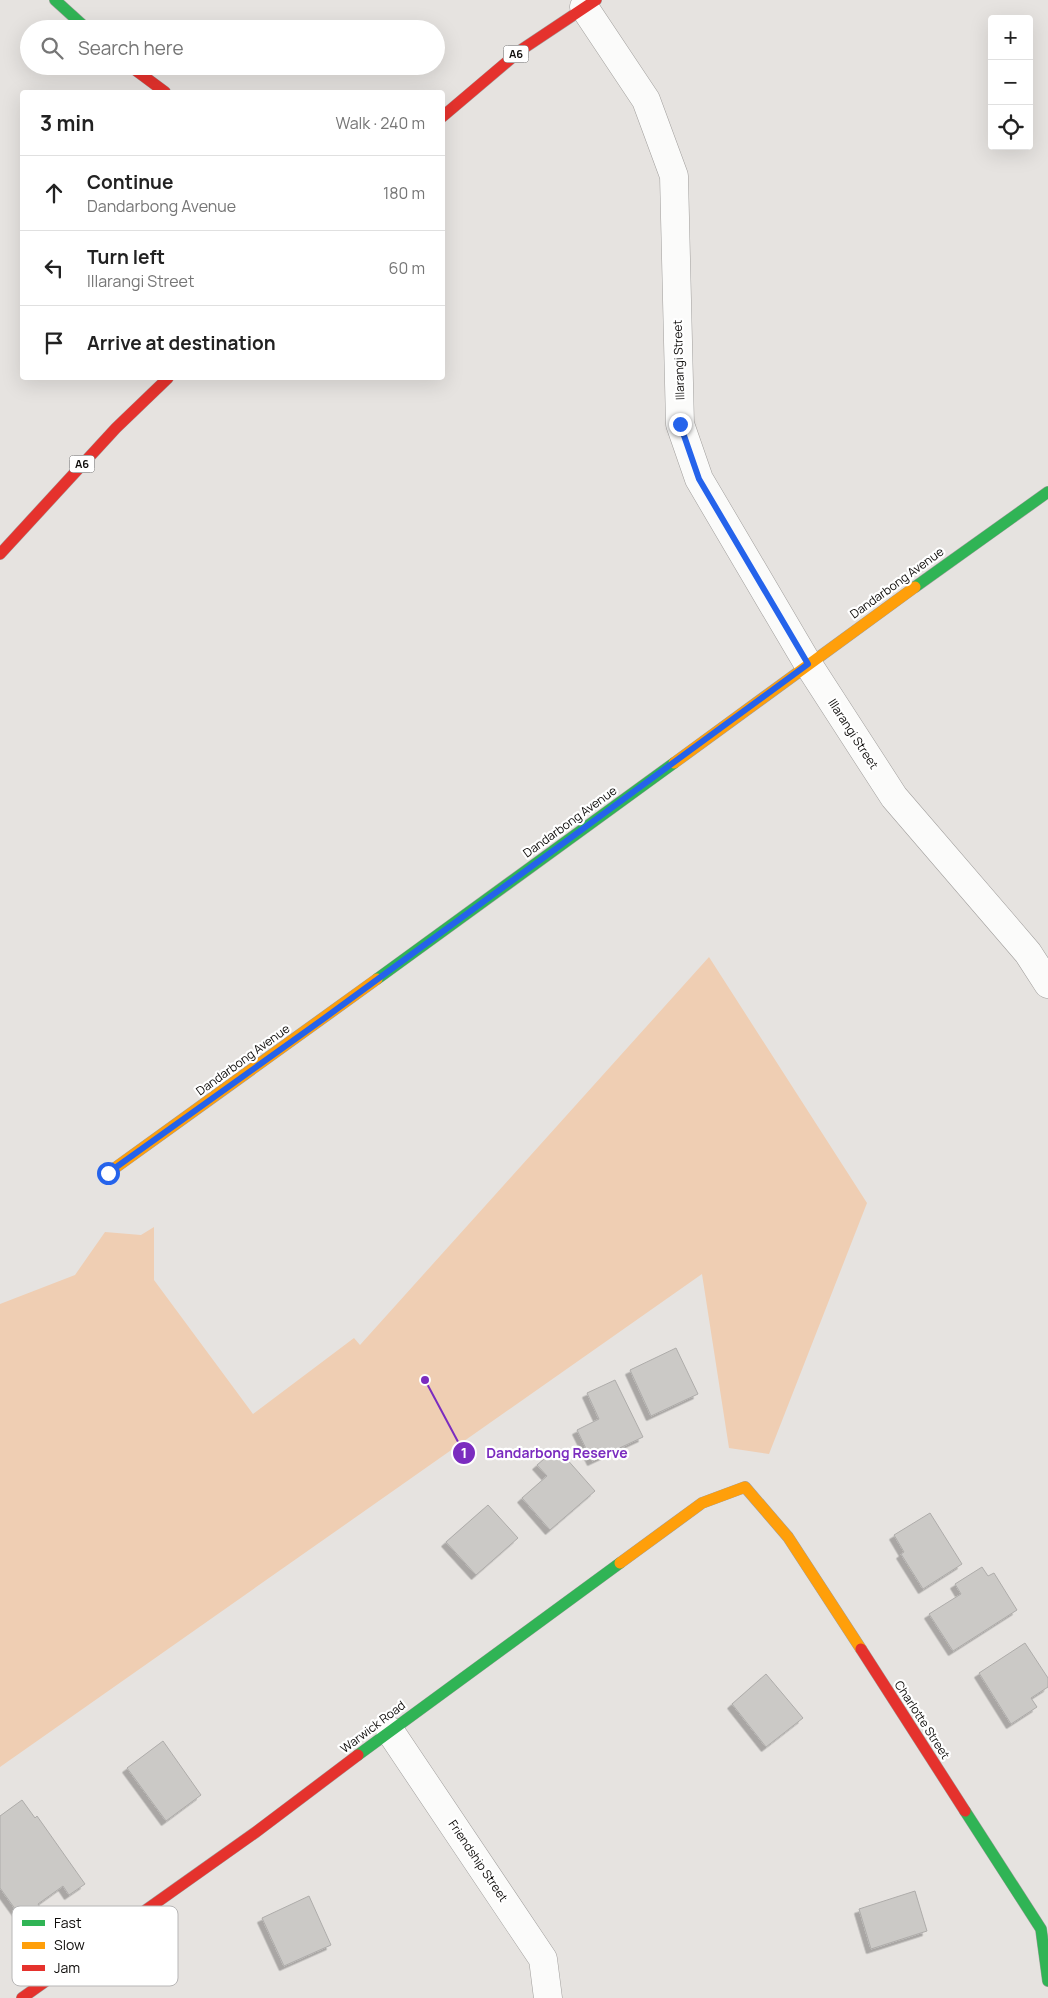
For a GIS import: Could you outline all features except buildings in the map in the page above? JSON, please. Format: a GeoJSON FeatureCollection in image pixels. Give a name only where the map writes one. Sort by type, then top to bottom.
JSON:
{"type":"FeatureCollection","features":[{"type":"Feature","properties":{"kind":"main road"},"geometry":{"type":"LineString","coordinates":[[55,0],[77,20]]}},
{"type":"Feature","properties":{"kind":"main road","name":"A6"},"geometry":{"type":"LineString","coordinates":[[445,114],[522,50],[590,4]]}},
{"type":"Feature","properties":{"kind":"main road"},"geometry":{"type":"LineString","coordinates":[[142,75],[162,90]]}},
{"type":"Feature","properties":{"kind":"main road","name":"A6"},"geometry":{"type":"LineString","coordinates":[[0,554],[116,428],[166,380]]}},
{"type":"Feature","properties":{"kind":"main road","name":"Dandarbong Avenue"},"geometry":{"type":"LineString","coordinates":[[108,1173],[326,1017],[808,664],[1048,492]]}},
{"type":"Feature","properties":{"kind":"main road","name":"Warwick Road"},"geometry":{"type":"LineString","coordinates":[[152,1906],[256,1832],[390,1731],[702,1503],[745,1487]]}},
{"type":"Feature","properties":{"kind":"main road","name":"Charlotte Street"},"geometry":{"type":"LineString","coordinates":[[745,1487],[788,1537],[1041,1929],[1048,1981]]}},
{"type":"Feature","properties":{"kind":"main road","name":"Warwick Road"},"geometry":{"type":"LineString","coordinates":[[22,1998],[39,1986]]}},
{"type":"Feature","properties":{"kind":"street","name":"Illarangi Street"},"geometry":{"type":"LineString","coordinates":[[590,4],[646,100],[674,176],[680,424],[699,479],[808,664],[894,797],[1028,953],[1048,984]]}},
{"type":"Feature","properties":{"kind":"street","name":"Friendship Street"},"geometry":{"type":"LineString","coordinates":[[390,1731],[544,1958],[548,1998]]}},
{"type":"Feature","properties":{"kind":"shaded area"},"geometry":{"type":"Polygon","coordinates":[[[709,957],[867,1203],[769,1454],[729,1448],[702,1274],[0,1767],[0,1304],[75,1275],[105,1232],[141,1235],[154,1227],[154,1280],[253,1414],[354,1338],[360,1345],[709,957]]]}},
{"type":"Feature","properties":{"kind":"traffic: fast"},"geometry":{"type":"LineString","coordinates":[[55,0],[77,20]]}},
{"type":"Feature","properties":{"kind":"traffic: fast"},"geometry":{"type":"LineString","coordinates":[[915,587],[1048,492]]}},
{"type":"Feature","properties":{"kind":"traffic: fast"},"geometry":{"type":"LineString","coordinates":[[377,979],[674,763]]}},
{"type":"Feature","properties":{"kind":"traffic: fast"},"geometry":{"type":"LineString","coordinates":[[358,1755],[620,1563]]}},
{"type":"Feature","properties":{"kind":"traffic: fast"},"geometry":{"type":"LineString","coordinates":[[965,1811],[1041,1929],[1048,1981]]}},
{"type":"Feature","properties":{"kind":"traffic: slow"},"geometry":{"type":"LineString","coordinates":[[674,763],[915,587]]}},
{"type":"Feature","properties":{"kind":"traffic: slow"},"geometry":{"type":"LineString","coordinates":[[108,1173],[377,979]]}},
{"type":"Feature","properties":{"kind":"traffic: slow"},"geometry":{"type":"LineString","coordinates":[[620,1563],[702,1503],[745,1487],[788,1537],[861,1649]]}},
{"type":"Feature","properties":{"kind":"traffic: jam"},"geometry":{"type":"LineString","coordinates":[[445,114],[521,50],[596,0]]}},
{"type":"Feature","properties":{"kind":"traffic: jam"},"geometry":{"type":"LineString","coordinates":[[142,75],[162,90]]}},
{"type":"Feature","properties":{"kind":"traffic: jam"},"geometry":{"type":"LineString","coordinates":[[0,554],[116,428],[166,380]]}},
{"type":"Feature","properties":{"kind":"traffic: jam"},"geometry":{"type":"LineString","coordinates":[[861,1649],[965,1811]]}},
{"type":"Feature","properties":{"kind":"traffic: jam"},"geometry":{"type":"LineString","coordinates":[[152,1906],[256,1832],[358,1755]]}},
{"type":"Feature","properties":{"kind":"traffic: jam"},"geometry":{"type":"LineString","coordinates":[[22,1998],[39,1986]]}},
{"type":"Feature","properties":{"kind":"place","name":"Dandarbong Reserve"},"geometry":{"type":"Point","coordinates":[425,1380]}},
{"type":"Feature","properties":{"kind":"route"},"geometry":{"type":"LineString","coordinates":[[108,1173],[326,1017],[808,664],[699,479],[680,424]]}}]}
